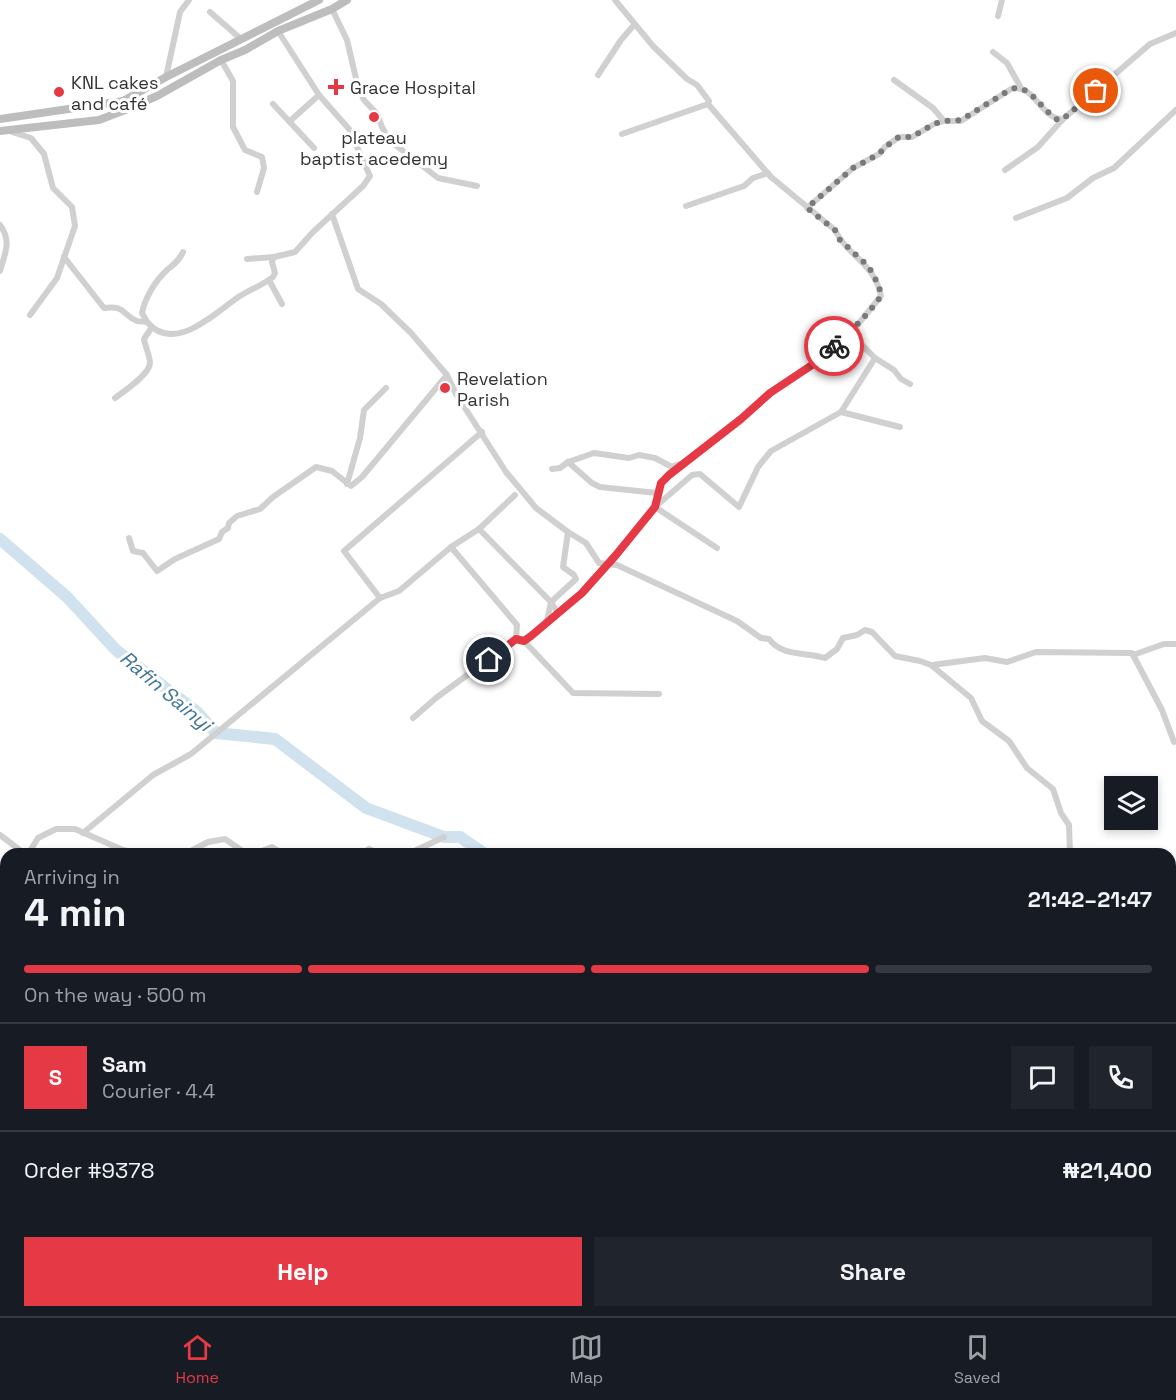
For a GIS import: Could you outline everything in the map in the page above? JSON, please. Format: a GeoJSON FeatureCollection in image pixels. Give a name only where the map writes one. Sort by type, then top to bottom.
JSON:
{"type":"FeatureCollection","features":[{"type":"Feature","properties":{"kind":"main road"},"geometry":{"type":"LineString","coordinates":[[0,119],[123,101],[166,76],[319,0]]}},
{"type":"Feature","properties":{"kind":"main road"},"geometry":{"type":"LineString","coordinates":[[1,131],[99,120],[157,96],[278,31],[332,9],[347,0]]}},
{"type":"Feature","properties":{"kind":"street"},"geometry":{"type":"LineString","coordinates":[[166,76],[180,12],[189,0]]}},
{"type":"Feature","properties":{"kind":"street"},"geometry":{"type":"LineString","coordinates":[[615,0],[634,25],[702,90],[709,101],[708,104],[768,173],[835,230],[839,239],[869,267],[879,286],[881,296],[821,359],[770,393],[741,419],[669,475],[661,483],[655,507]]}},
{"type":"Feature","properties":{"kind":"street"},"geometry":{"type":"LineString","coordinates":[[998,16],[1002,0]]}},
{"type":"Feature","properties":{"kind":"street"},"geometry":{"type":"LineString","coordinates":[[332,9],[347,40],[358,87],[364,100],[377,114],[389,140],[438,177],[477,186]]}},
{"type":"Feature","properties":{"kind":"street"},"geometry":{"type":"LineString","coordinates":[[210,12],[241,39]]}},
{"type":"Feature","properties":{"kind":"street"},"geometry":{"type":"LineString","coordinates":[[598,75],[621,39],[634,25]]}},
{"type":"Feature","properties":{"kind":"street"},"geometry":{"type":"LineString","coordinates":[[247,260],[295,252],[363,186],[370,176],[349,129],[319,95],[278,31]]}},
{"type":"Feature","properties":{"kind":"street"},"geometry":{"type":"LineString","coordinates":[[1005,170],[1038,147],[1063,119],[1150,44],[1176,33]]}},
{"type":"Feature","properties":{"kind":"street"},"geometry":{"type":"LineString","coordinates":[[993,52],[1007,63],[1021,88],[1053,117],[1063,119]]}},
{"type":"Feature","properties":{"kind":"street"},"geometry":{"type":"LineString","coordinates":[[221,60],[233,81],[233,127],[245,150],[262,157],[264,163],[257,192]]}},
{"type":"Feature","properties":{"kind":"street"},"geometry":{"type":"LineString","coordinates":[[894,80],[933,108],[944,121]]}},
{"type":"Feature","properties":{"kind":"street"},"geometry":{"type":"LineString","coordinates":[[807,208],[853,168],[879,154],[899,137],[912,137],[944,121],[961,120],[1011,89],[1021,88]]}},
{"type":"Feature","properties":{"kind":"street"},"geometry":{"type":"LineString","coordinates":[[290,121],[319,95]]}},
{"type":"Feature","properties":{"kind":"street"},"geometry":{"type":"LineString","coordinates":[[273,104],[314,148]]}},
{"type":"Feature","properties":{"kind":"street"},"geometry":{"type":"LineString","coordinates":[[622,134],[708,104]]}},
{"type":"Feature","properties":{"kind":"street"},"geometry":{"type":"LineString","coordinates":[[1016,218],[1066,198],[1094,178],[1114,168],[1176,110]]}},
{"type":"Feature","properties":{"kind":"street"},"geometry":{"type":"LineString","coordinates":[[1,131],[23,134],[31,138],[44,154],[53,188],[72,207],[75,226],[57,278],[30,315]]}},
{"type":"Feature","properties":{"kind":"street"},"geometry":{"type":"LineString","coordinates":[[686,206],[744,186],[753,178],[768,173]]}},
{"type":"Feature","properties":{"kind":"street"},"geometry":{"type":"LineString","coordinates":[[332,214],[358,289],[381,304],[411,333],[447,375],[506,472],[536,508],[567,532],[586,543],[599,563],[617,565],[737,621],[761,638],[769,639],[773,645],[799,655],[813,654],[825,658],[837,649],[843,638],[865,630],[872,632],[895,656],[931,665],[971,698],[982,721],[1009,741],[1027,768],[1053,789],[1061,813],[1069,825],[1070,848]]}},
{"type":"Feature","properties":{"kind":"street"},"geometry":{"type":"LineString","coordinates":[[0,225],[7,234],[7,246],[0,271]]}},
{"type":"Feature","properties":{"kind":"street"},"geometry":{"type":"LineString","coordinates":[[149,324],[142,313],[144,302],[166,270],[178,263],[183,252]]}},
{"type":"Feature","properties":{"kind":"street"},"geometry":{"type":"LineString","coordinates":[[64,258],[104,308],[116,307],[136,321],[149,324],[166,334],[176,334],[191,330],[242,295],[269,280],[275,273],[272,262],[274,257]]}},
{"type":"Feature","properties":{"kind":"street"},"geometry":{"type":"LineString","coordinates":[[269,280],[282,304]]}},
{"type":"Feature","properties":{"kind":"street"},"geometry":{"type":"LineString","coordinates":[[115,398],[136,383],[148,368],[150,363],[144,339],[149,324]]}},
{"type":"Feature","properties":{"kind":"street"},"geometry":{"type":"LineString","coordinates":[[849,332],[875,358],[910,384]]}},
{"type":"Feature","properties":{"kind":"street"},"geometry":{"type":"LineString","coordinates":[[524,641],[582,593],[655,507],[692,475],[700,474],[739,507],[758,467],[771,451],[841,412],[875,358]]}},
{"type":"Feature","properties":{"kind":"street"},"geometry":{"type":"LineString","coordinates":[[129,538],[133,551],[143,553],[157,571],[175,559],[219,539],[222,532],[228,528],[229,523],[237,516],[260,509],[273,497],[316,467],[332,471],[351,486],[362,477],[447,375]]}},
{"type":"Feature","properties":{"kind":"street"},"geometry":{"type":"LineString","coordinates":[[347,484],[360,438],[364,410],[386,387]]}},
{"type":"Feature","properties":{"kind":"street"},"geometry":{"type":"LineString","coordinates":[[841,412],[900,427]]}},
{"type":"Feature","properties":{"kind":"street"},"geometry":{"type":"LineString","coordinates":[[380,598],[344,551],[482,432]]}},
{"type":"Feature","properties":{"kind":"street"},"geometry":{"type":"LineString","coordinates":[[552,469],[560,468],[568,462],[594,453],[629,458],[639,455],[655,458],[672,467],[688,461]]}},
{"type":"Feature","properties":{"kind":"street"},"geometry":{"type":"LineString","coordinates":[[568,462],[600,487],[657,493]]}},
{"type":"Feature","properties":{"kind":"street"},"geometry":{"type":"LineString","coordinates":[[83,833],[153,775],[191,754],[380,598],[399,591],[451,547],[479,529],[515,495]]}},
{"type":"Feature","properties":{"kind":"street"},"geometry":{"type":"LineString","coordinates":[[655,507],[717,548]]}},
{"type":"Feature","properties":{"kind":"street"},"geometry":{"type":"LineString","coordinates":[[479,529],[551,602],[558,613]]}},
{"type":"Feature","properties":{"kind":"street"},"geometry":{"type":"LineString","coordinates":[[547,622],[551,602],[576,579],[574,574],[563,567],[567,532]]}},
{"type":"Feature","properties":{"kind":"street"},"geometry":{"type":"LineString","coordinates":[[413,718],[436,698],[516,639],[517,625],[451,547]]}},
{"type":"Feature","properties":{"kind":"street"},"geometry":{"type":"LineString","coordinates":[[516,639],[524,641],[573,693],[659,694]]}},
{"type":"Feature","properties":{"kind":"street"},"geometry":{"type":"LineString","coordinates":[[931,665],[985,658],[1007,662],[1036,652],[1090,651],[1133,654],[1164,644],[1176,644]]}},
{"type":"Feature","properties":{"kind":"street"},"geometry":{"type":"LineString","coordinates":[[1133,654],[1162,710],[1174,742]]}},
{"type":"Feature","properties":{"kind":"street"},"geometry":{"type":"LineString","coordinates":[[30,848],[38,838],[56,829],[75,829],[118,848]]}},
{"type":"Feature","properties":{"kind":"street"},"geometry":{"type":"LineString","coordinates":[[0,835],[18,848]]}},
{"type":"Feature","properties":{"kind":"street"},"geometry":{"type":"LineString","coordinates":[[421,848],[444,837]]}},
{"type":"Feature","properties":{"kind":"street"},"geometry":{"type":"LineString","coordinates":[[196,848],[208,842],[225,839],[238,848]]}},
{"type":"Feature","properties":{"kind":"waterway","name":"Rafin Sainyi"},"geometry":{"type":"LineString","coordinates":[[0,539],[67,597],[116,650],[197,712],[216,733],[275,739],[366,808],[444,837],[460,837],[476,848]]}},
{"type":"Feature","properties":{"kind":"way so far"},"geometry":{"type":"LineString","coordinates":[[834,346],[859,323],[881,296],[879,286],[869,267],[839,239],[835,230],[807,208],[853,168],[879,154],[899,137],[906,135],[912,137],[944,121],[961,120],[1011,89],[1017,87],[1025,90],[1058,120],[1063,119],[1096,91]]}},
{"type":"Feature","properties":{"kind":"place","name":"Grace Hospital"},"geometry":{"type":"Point","coordinates":[336,87]}},
{"type":"Feature","properties":{"kind":"place","name":"KNL cakes and café"},"geometry":{"type":"Point","coordinates":[59,92]}},
{"type":"Feature","properties":{"kind":"place","name":"plateau baptist acedemy"},"geometry":{"type":"Point","coordinates":[374,117]}},
{"type":"Feature","properties":{"kind":"place","name":"Revelation Parish"},"geometry":{"type":"Point","coordinates":[445,388]}},
{"type":"Feature","properties":{"kind":"route"},"geometry":{"type":"LineString","coordinates":[[489,660],[516,639],[524,641],[531,636],[582,593],[655,507],[661,483],[669,475],[741,419],[770,393],[821,359],[834,346]]}}]}
